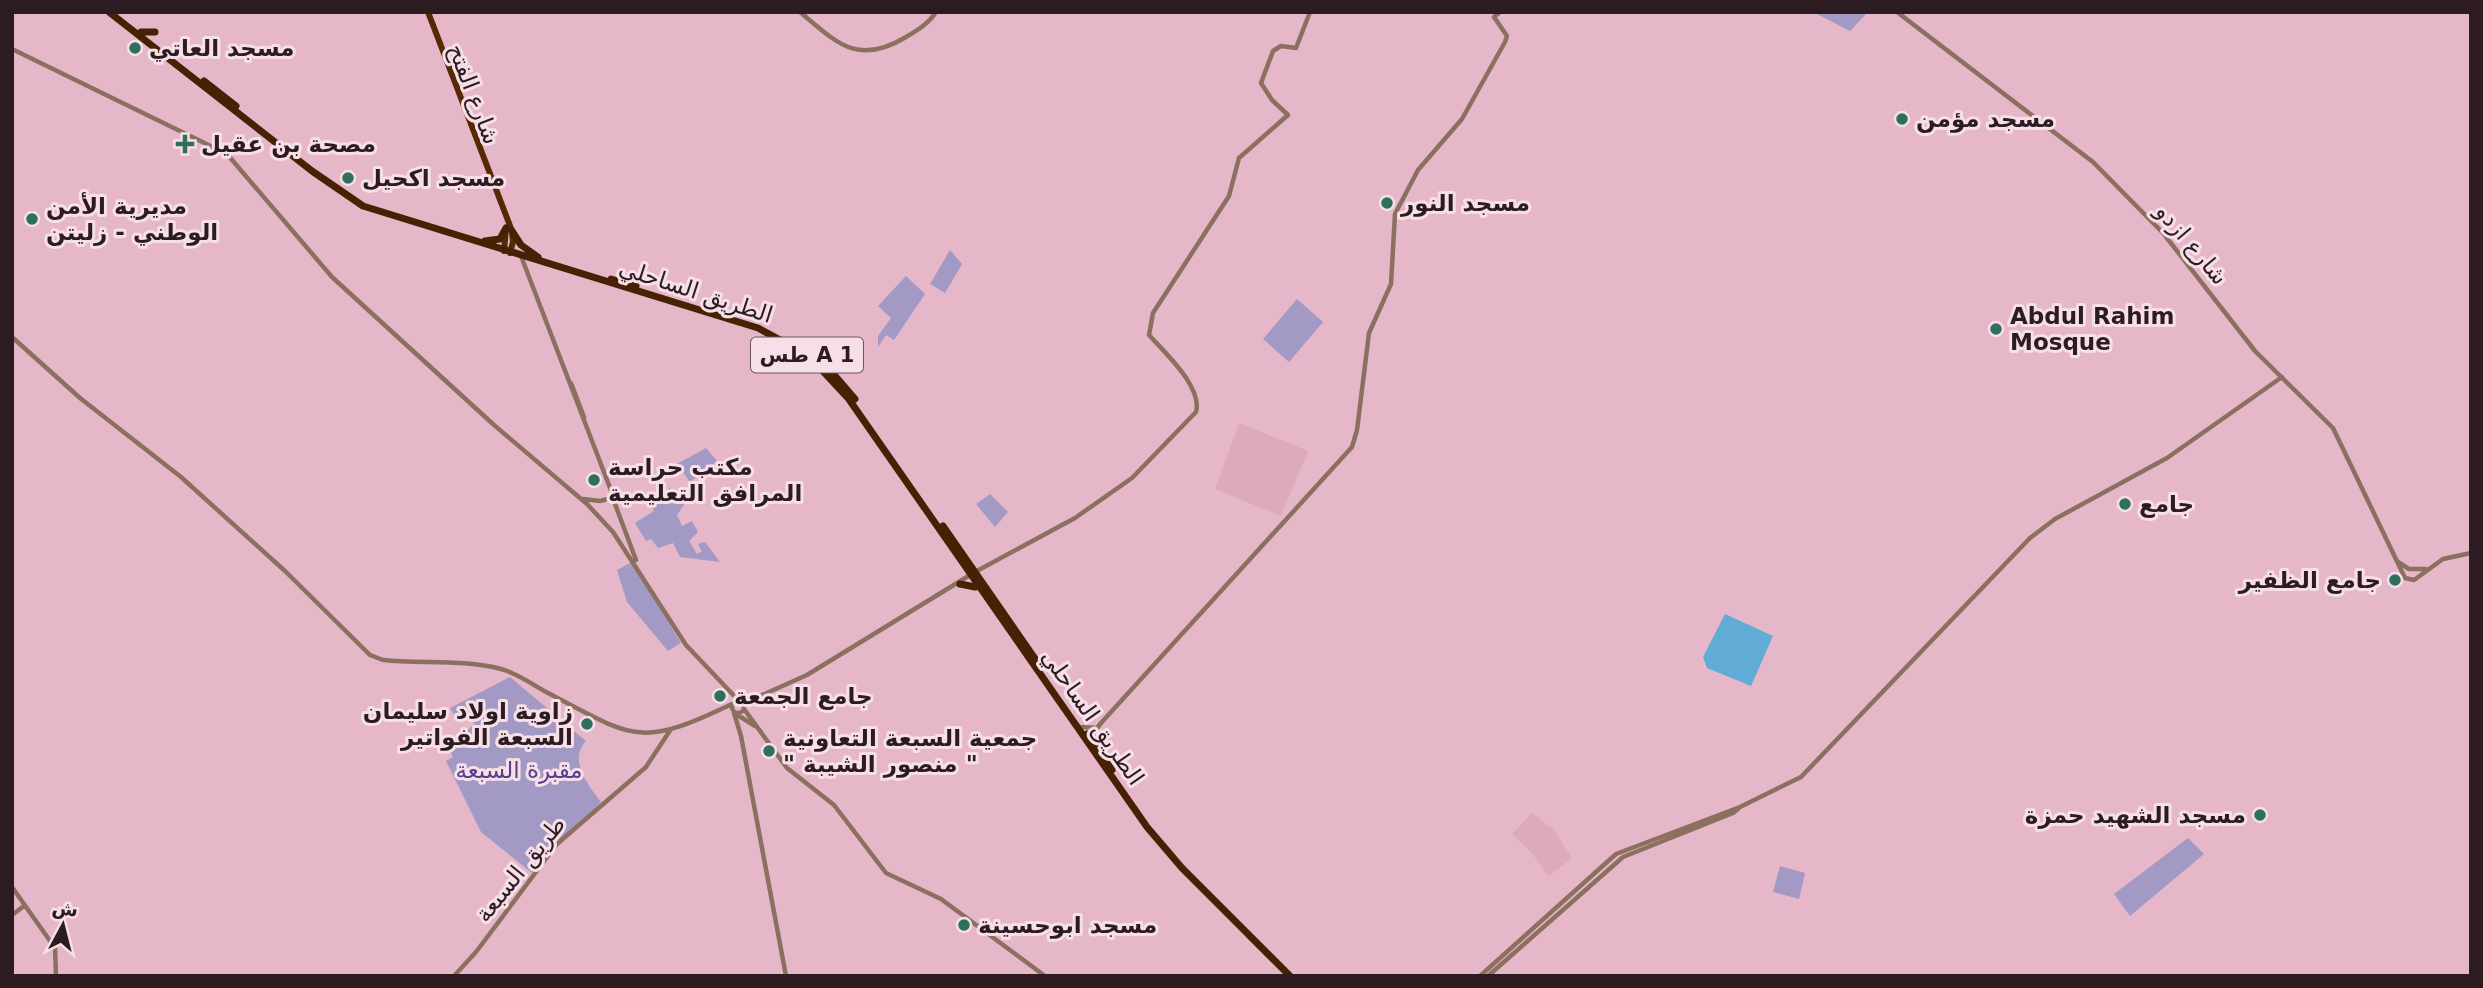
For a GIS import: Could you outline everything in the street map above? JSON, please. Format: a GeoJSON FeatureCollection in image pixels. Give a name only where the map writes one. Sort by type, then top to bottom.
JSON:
{"type":"FeatureCollection","features":[{"type":"Feature","properties":{"kind":"highway","name":"الطريق الساحلي"},"geometry":{"type":"LineString","coordinates":[[109,12],[353,200],[386,215],[538,257],[754,323],[803,346],[845,386],[963,560],[977,572],[982,587],[1158,840],[1290,976]]}},
{"type":"Feature","properties":{"kind":"highway","name":"الطريق الساحلي"},"geometry":{"type":"LineString","coordinates":[[116,12],[316,169],[360,199],[524,257],[758,328],[793,345],[820,365],[836,383],[915,490]]}},
{"type":"Feature","properties":{"kind":"highway"},"geometry":{"type":"LineString","coordinates":[[142,32],[156,32],[157,44]]}},
{"type":"Feature","properties":{"kind":"highway"},"geometry":{"type":"LineString","coordinates":[[485,241],[500,239],[509,229],[521,245],[538,257]]}},
{"type":"Feature","properties":{"kind":"highway"},"geometry":{"type":"LineString","coordinates":[[963,560],[963,575],[959,583],[982,587]]}},
{"type":"Feature","properties":{"kind":"highway","name":"الطريق الساحلي"},"geometry":{"type":"LineString","coordinates":[[1062,701],[1163,839],[1296,976]]}},
{"type":"Feature","properties":{"kind":"main road"},"geometry":{"type":"LineString","coordinates":[[426,12],[509,229],[507,250]]}},
{"type":"Feature","properties":{"kind":"street"},"geometry":{"type":"LineString","coordinates":[[800,12],[837,44],[865,51],[893,44],[923,26],[936,12]]}},
{"type":"Feature","properties":{"kind":"street"},"geometry":{"type":"LineString","coordinates":[[12,337],[80,398],[181,477],[273,559],[370,655],[405,663],[498,668],[620,730],[651,735],[739,701],[760,696],[807,675],[977,572],[1066,524],[1121,487],[1196,412],[1196,400],[1185,379],[1149,335],[1149,325],[1160,301],[1229,196],[1239,158],[1288,116],[1272,100],[1261,83],[1273,51],[1281,46],[1296,48],[1310,12]]}},
{"type":"Feature","properties":{"kind":"street"},"geometry":{"type":"LineString","coordinates":[[1093,743],[1097,728],[1352,447],[1357,430],[1369,333],[1391,284],[1395,214],[1418,170],[1462,119],[1506,42],[1507,36],[1490,12]]}},
{"type":"Feature","properties":{"kind":"street"},"geometry":{"type":"LineString","coordinates":[[1494,17],[1500,12]]}},
{"type":"Feature","properties":{"kind":"street","name":"شارع ازدو"},"geometry":{"type":"LineString","coordinates":[[1897,12],[2113,179],[2192,267],[2250,346],[2333,428],[2407,580],[2414,580],[2427,569]]}},
{"type":"Feature","properties":{"kind":"street"},"geometry":{"type":"LineString","coordinates":[[12,48],[223,151],[332,277],[494,425],[587,504],[619,538],[676,631],[739,701],[792,773],[840,812],[886,873],[941,899],[1045,976]]}},
{"type":"Feature","properties":{"kind":"street"},"geometry":{"type":"LineString","coordinates":[[524,257],[547,323],[614,491],[613,498],[638,568]]}},
{"type":"Feature","properties":{"kind":"street"},"geometry":{"type":"LineString","coordinates":[[1480,976],[1616,855],[1740,807],[1795,781],[1814,766],[2038,531],[2167,458],[2283,377]]}},
{"type":"Feature","properties":{"kind":"street"},"geometry":{"type":"LineString","coordinates":[[579,497],[600,501],[613,498]]}},
{"type":"Feature","properties":{"kind":"street"},"geometry":{"type":"LineString","coordinates":[[587,504],[613,498]]}},
{"type":"Feature","properties":{"kind":"street"},"geometry":{"type":"LineString","coordinates":[[2393,556],[2407,568],[2427,569],[2451,556],[2471,553]]}},
{"type":"Feature","properties":{"kind":"street"},"geometry":{"type":"LineString","coordinates":[[728,691],[741,736],[786,976]]}},
{"type":"Feature","properties":{"kind":"street"},"geometry":{"type":"LineString","coordinates":[[713,713],[734,713],[744,709],[760,696]]}},
{"type":"Feature","properties":{"kind":"street"},"geometry":{"type":"LineString","coordinates":[[741,736],[744,709]]}},
{"type":"Feature","properties":{"kind":"street"},"geometry":{"type":"LineString","coordinates":[[734,713],[763,732]]}},
{"type":"Feature","properties":{"kind":"street"},"geometry":{"type":"LineString","coordinates":[[1082,727],[1097,728]]}},
{"type":"Feature","properties":{"kind":"street","name":"طريق السبعة"},"geometry":{"type":"LineString","coordinates":[[454,976],[476,952],[561,840],[646,767],[671,729]]}},
{"type":"Feature","properties":{"kind":"street"},"geometry":{"type":"LineString","coordinates":[[1488,976],[1623,857],[1733,813],[1740,807]]}},
{"type":"Feature","properties":{"kind":"street"},"geometry":{"type":"LineString","coordinates":[[12,887],[55,948],[56,976]]}},
{"type":"Feature","properties":{"kind":"street"},"geometry":{"type":"LineString","coordinates":[[12,915],[24,905]]}},
{"type":"Feature","properties":{"kind":"shaded area"},"geometry":{"type":"Polygon","coordinates":[[[1239,423],[1308,451],[1281,516],[1215,489],[1239,423]]]}},
{"type":"Feature","properties":{"kind":"shaded area"},"geometry":{"type":"Polygon","coordinates":[[[1532,813],[1554,830],[1572,858],[1549,876],[1531,852],[1512,834],[1532,813]]]}},
{"type":"Feature","properties":{"kind":"green space"},"geometry":{"type":"Polygon","coordinates":[[[1813,12],[1868,12],[1850,31],[1813,12]]]}},
{"type":"Feature","properties":{"kind":"green space"},"geometry":{"type":"Polygon","coordinates":[[[950,250],[962,264],[945,293],[930,284],[950,250]]]}},
{"type":"Feature","properties":{"kind":"green space"},"geometry":{"type":"Polygon","coordinates":[[[906,276],[925,294],[894,340],[886,335],[878,347],[878,336],[891,318],[878,306],[906,276]]]}},
{"type":"Feature","properties":{"kind":"green space"},"geometry":{"type":"Polygon","coordinates":[[[1297,299],[1323,322],[1289,362],[1263,339],[1297,299]]]}},
{"type":"Feature","properties":{"kind":"green space"},"geometry":{"type":"Polygon","coordinates":[[[706,448],[717,461],[690,482],[677,464],[706,448]]]}},
{"type":"Feature","properties":{"kind":"green space"},"geometry":{"type":"Polygon","coordinates":[[[670,488],[685,503],[677,515],[682,526],[692,521],[698,532],[689,541],[697,554],[702,551],[698,544],[705,542],[720,562],[680,557],[673,543],[658,548],[651,539],[646,541],[635,523],[654,511],[650,503],[670,488]]]}},
{"type":"Feature","properties":{"kind":"green space"},"geometry":{"type":"Polygon","coordinates":[[[990,494],[1008,512],[995,527],[976,504],[990,494]]]}},
{"type":"Feature","properties":{"kind":"green space"},"geometry":{"type":"Polygon","coordinates":[[[632,562],[681,643],[668,651],[627,602],[617,570],[632,562]]]}},
{"type":"Feature","properties":{"kind":"green space","name":"مقبرة السبعة"},"geometry":{"type":"Polygon","coordinates":[[[510,677],[586,741],[581,748],[579,764],[601,802],[532,873],[481,832],[446,761],[453,757],[447,745],[475,724],[467,715],[458,721],[450,708],[510,677]]]}},
{"type":"Feature","properties":{"kind":"green space"},"geometry":{"type":"Polygon","coordinates":[[[2188,838],[2204,854],[2130,916],[2114,894],[2188,838]]]}},
{"type":"Feature","properties":{"kind":"green space"},"geometry":{"type":"Polygon","coordinates":[[[1780,866],[1805,873],[1799,899],[1773,892],[1780,866]]]}},
{"type":"Feature","properties":{"kind":"water"},"geometry":{"type":"Polygon","coordinates":[[[1725,614],[1773,636],[1751,686],[1707,668],[1703,657],[1725,614]]]}},
{"type":"Feature","properties":{"kind":"place","name":"مسجد العاتي"},"geometry":{"type":"Point","coordinates":[135,48]}},
{"type":"Feature","properties":{"kind":"place","name":"مسجد مؤمن"},"geometry":{"type":"Point","coordinates":[1902,119]}},
{"type":"Feature","properties":{"kind":"place","name":"مصحة بن عقيل"},"geometry":{"type":"Point","coordinates":[185,144]}},
{"type":"Feature","properties":{"kind":"place","name":"مسجد اكحيل"},"geometry":{"type":"Point","coordinates":[348,178]}},
{"type":"Feature","properties":{"kind":"place","name":"مسجد النور"},"geometry":{"type":"Point","coordinates":[1387,203]}},
{"type":"Feature","properties":{"kind":"place","name":"مديرية الأمن الوطني - زليتن"},"geometry":{"type":"Point","coordinates":[32,219]}},
{"type":"Feature","properties":{"kind":"place","name":"Abdul Rahim Mosque"},"geometry":{"type":"Point","coordinates":[1996,329]}},
{"type":"Feature","properties":{"kind":"place","name":"مكتب حراسة المرافق التعليمية"},"geometry":{"type":"Point","coordinates":[594,480]}},
{"type":"Feature","properties":{"kind":"place","name":"جامع"},"geometry":{"type":"Point","coordinates":[2125,504]}},
{"type":"Feature","properties":{"kind":"place","name":"جامع الظفير"},"geometry":{"type":"Point","coordinates":[2395,580]}},
{"type":"Feature","properties":{"kind":"place","name":"جامع الجمعة"},"geometry":{"type":"Point","coordinates":[720,696]}},
{"type":"Feature","properties":{"kind":"place","name":"زاوية اولاد سليمان السبعة الفواتير"},"geometry":{"type":"Point","coordinates":[587,724]}},
{"type":"Feature","properties":{"kind":"place","name":"جمعية السبعة التعاونية \" منصور الشيبة \""},"geometry":{"type":"Point","coordinates":[769,751]}},
{"type":"Feature","properties":{"kind":"place","name":"مسجد الشهيد حمزة"},"geometry":{"type":"Point","coordinates":[2260,815]}},
{"type":"Feature","properties":{"kind":"place","name":"مسجد ابوحسينة"},"geometry":{"type":"Point","coordinates":[964,925]}}]}
